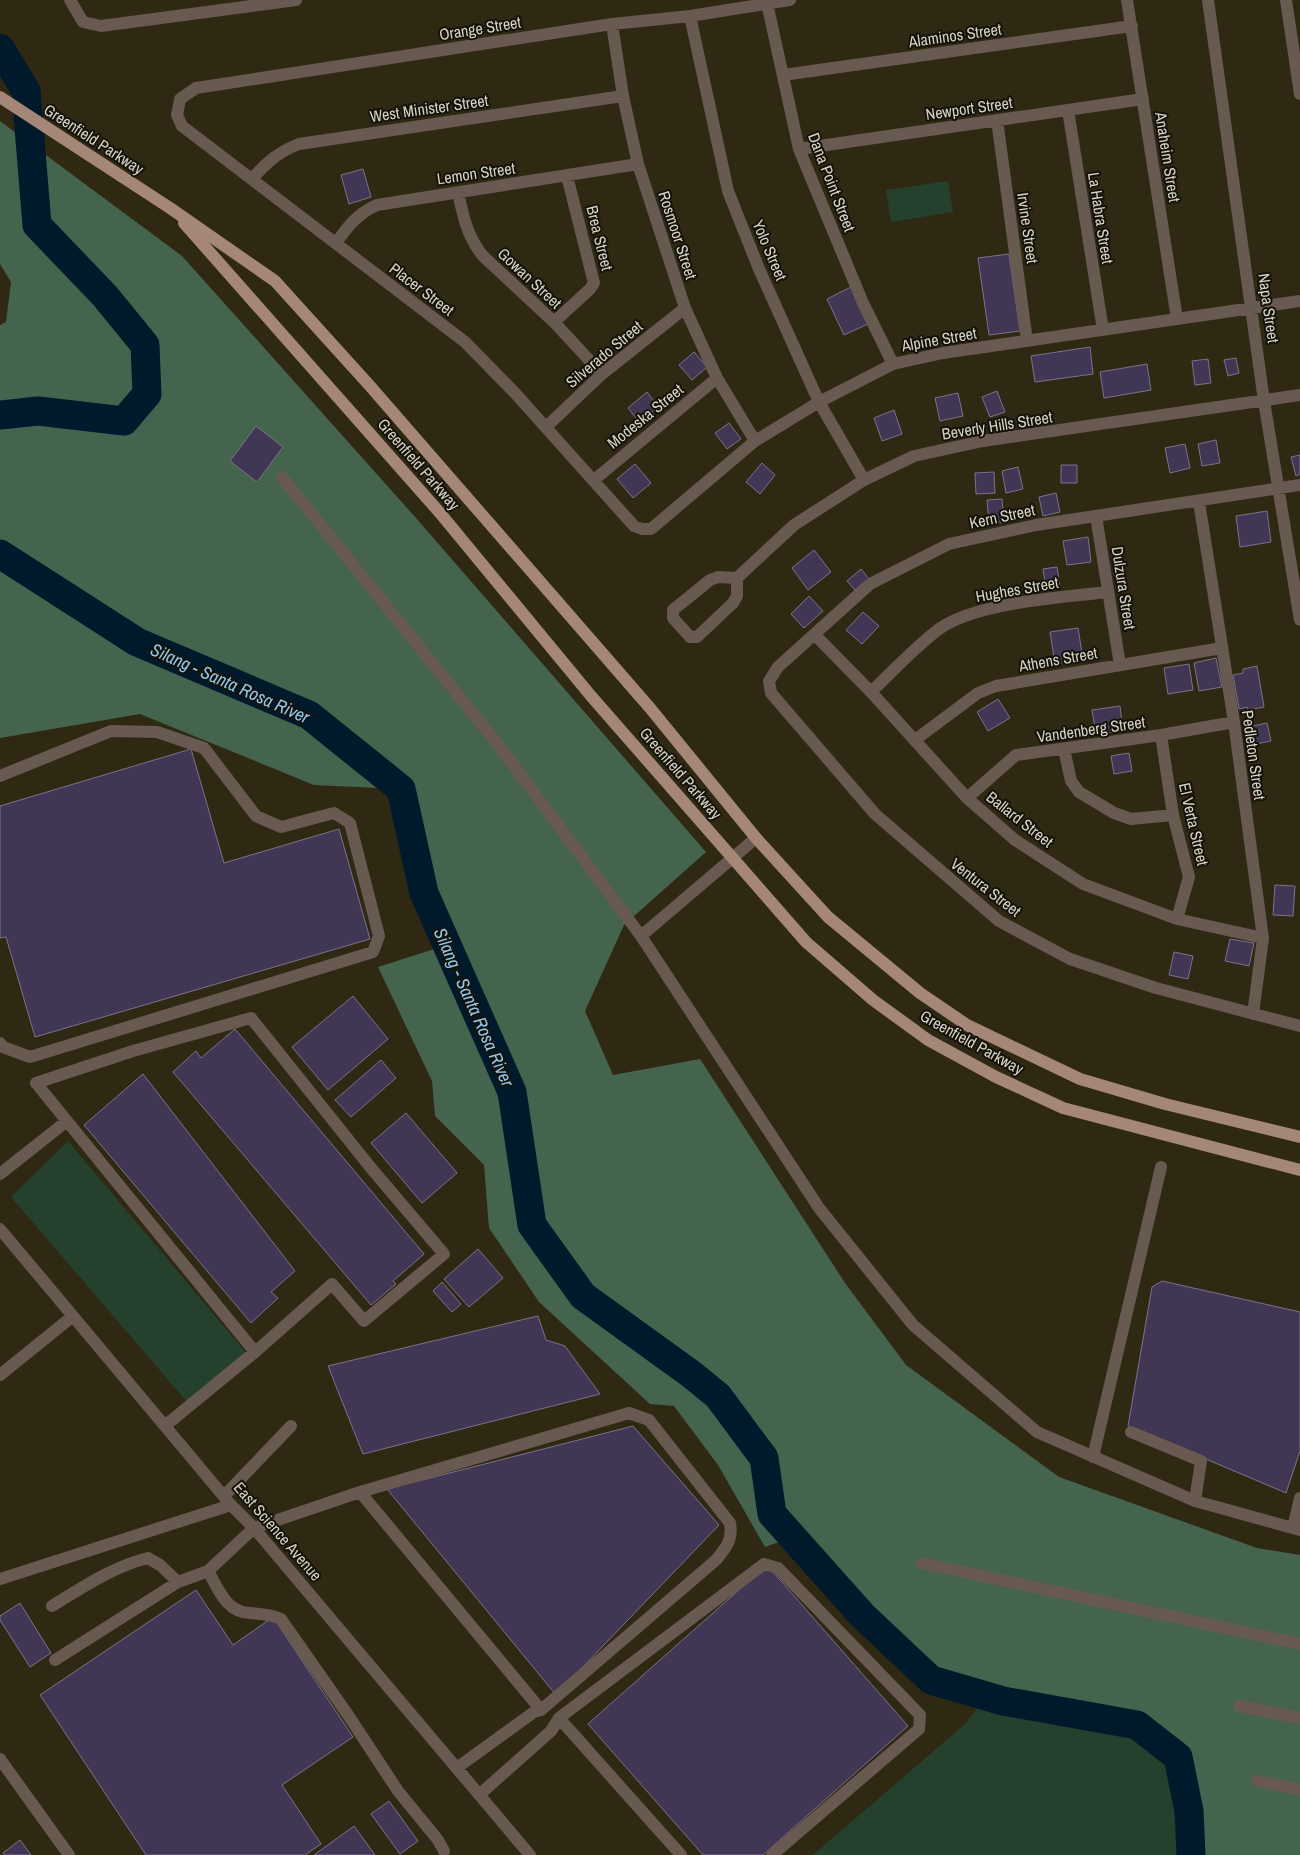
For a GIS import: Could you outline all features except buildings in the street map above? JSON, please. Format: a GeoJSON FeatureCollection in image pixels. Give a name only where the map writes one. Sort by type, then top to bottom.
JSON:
{"type":"FeatureCollection","features":[{"type":"Feature","properties":{"kind":"main road","name":"Greenfield Parkway"},"geometry":{"type":"LineString","coordinates":[[0,97],[170,208],[275,281],[370,386],[650,708],[756,838],[828,917],[920,993],[967,1025],[1080,1079],[1165,1104],[1300,1137]]}},
{"type":"Feature","properties":{"kind":"main road","name":"Greenfield Parkway"},"geometry":{"type":"LineString","coordinates":[[170,208],[440,513],[591,696],[806,942],[873,1000],[928,1040],[996,1077],[1063,1108],[1300,1170]]}},
{"type":"Feature","properties":{"kind":"street"},"geometry":{"type":"LineString","coordinates":[[70,0],[84,22],[101,26],[268,2],[296,0]]}},
{"type":"Feature","properties":{"kind":"street","name":"Orange Street"},"geometry":{"type":"LineString","coordinates":[[180,100],[196,88],[612,24],[690,16],[790,0]]}},
{"type":"Feature","properties":{"kind":"street","name":"Anaheim Street"},"geometry":{"type":"LineString","coordinates":[[1127,0],[1177,319]]}},
{"type":"Feature","properties":{"kind":"street","name":"Napa Street"},"geometry":{"type":"LineString","coordinates":[[1208,0],[1253,309],[1264,401],[1300,620]]}},
{"type":"Feature","properties":{"kind":"street"},"geometry":{"type":"LineString","coordinates":[[1289,0],[1300,94]]}},
{"type":"Feature","properties":{"kind":"street","name":"Dana Point Street"},"geometry":{"type":"LineString","coordinates":[[767,3],[799,149],[863,303],[893,364]]}},
{"type":"Feature","properties":{"kind":"street","name":"Yolo Street"},"geometry":{"type":"LineString","coordinates":[[690,16],[728,191],[759,269],[819,402],[864,480]]}},
{"type":"Feature","properties":{"kind":"street","name":"Rosmoor Street"},"geometry":{"type":"LineString","coordinates":[[612,24],[623,96],[638,164],[685,308],[717,378],[755,441]]}},
{"type":"Feature","properties":{"kind":"street","name":"Alaminos Street"},"geometry":{"type":"LineString","coordinates":[[782,75],[1132,26]]}},
{"type":"Feature","properties":{"kind":"street","name":"West Minister Street"},"geometry":{"type":"LineString","coordinates":[[252,179],[269,160],[283,150],[299,144],[623,96]]}},
{"type":"Feature","properties":{"kind":"street","name":"Newport Street"},"geometry":{"type":"LineString","coordinates":[[799,149],[1143,99]]}},
{"type":"Feature","properties":{"kind":"street","name":"Placer Street"},"geometry":{"type":"LineString","coordinates":[[180,100],[177,115],[182,126],[465,342],[515,392],[634,526]]}},
{"type":"Feature","properties":{"kind":"street","name":"La Habra Street"},"geometry":{"type":"LineString","coordinates":[[1068,110],[1103,330]]}},
{"type":"Feature","properties":{"kind":"street","name":"Irvine Street"},"geometry":{"type":"LineString","coordinates":[[997,120],[1027,341]]}},
{"type":"Feature","properties":{"kind":"street","name":"Lemon Street"},"geometry":{"type":"LineString","coordinates":[[336,244],[349,224],[362,212],[377,205],[638,164]]}},
{"type":"Feature","properties":{"kind":"street","name":"Brea Street"},"geometry":{"type":"LineString","coordinates":[[554,322],[590,289],[594,283],[567,176]]}},
{"type":"Feature","properties":{"kind":"street","name":"Gowan Street"},"geometry":{"type":"LineString","coordinates":[[458,192],[466,228],[483,256],[554,322],[602,374]]}},
{"type":"Feature","properties":{"kind":"street","name":"Alpine Street"},"geometry":{"type":"LineString","coordinates":[[634,526],[642,529],[651,529],[755,441],[819,402],[893,364],[944,353],[1300,301]]}},
{"type":"Feature","properties":{"kind":"street","name":"Silverado Street"},"geometry":{"type":"LineString","coordinates":[[546,427],[602,374],[685,308]]}},
{"type":"Feature","properties":{"kind":"street","name":"Modeska Street"},"geometry":{"type":"LineString","coordinates":[[594,480],[717,378]]}},
{"type":"Feature","properties":{"kind":"street","name":"Beverly Hills Street"},"geometry":{"type":"LineString","coordinates":[[737,578],[794,525],[864,480],[914,456],[984,441],[1300,395]]}},
{"type":"Feature","properties":{"kind":"street"},"geometry":{"type":"LineString","coordinates":[[282,477],[496,742],[641,936],[818,1208],[912,1325],[1037,1432],[1195,1501],[1297,1529],[1300,1498]]}},
{"type":"Feature","properties":{"kind":"street","name":"Kern Street"},"geometry":{"type":"LineString","coordinates":[[771,693],[768,681],[778,666],[870,584],[949,544],[1036,524],[1300,486]]}},
{"type":"Feature","properties":{"kind":"street","name":"Pedleton Street"},"geometry":{"type":"LineString","coordinates":[[1199,502],[1234,722],[1263,938],[1253,1014]]}},
{"type":"Feature","properties":{"kind":"street","name":"Dulzura Street"},"geometry":{"type":"LineString","coordinates":[[1096,516],[1120,665]]}},
{"type":"Feature","properties":{"kind":"street"},"geometry":{"type":"LineString","coordinates":[[718,577],[737,578],[737,596],[733,603],[697,637],[690,637],[673,618],[673,610],[710,580],[718,577]]}},
{"type":"Feature","properties":{"kind":"street","name":"Hughes Street"},"geometry":{"type":"LineString","coordinates":[[871,692],[940,629],[969,614],[1006,606],[1107,592]]}},
{"type":"Feature","properties":{"kind":"street","name":"Ballard Street"},"geometry":{"type":"LineString","coordinates":[[815,635],[871,692],[967,798],[1015,840],[1083,884],[1177,919],[1263,938]]}},
{"type":"Feature","properties":{"kind":"street","name":"Athens Street"},"geometry":{"type":"LineString","coordinates":[[915,740],[978,693],[996,686],[1222,648]]}},
{"type":"Feature","properties":{"kind":"street","name":"Ventura Street"},"geometry":{"type":"LineString","coordinates":[[771,693],[874,814],[999,921],[1070,959],[1156,988],[1300,1026]]}},
{"type":"Feature","properties":{"kind":"street","name":"Vandenberg Street"},"geometry":{"type":"LineString","coordinates":[[967,798],[1016,755],[1161,736],[1234,722]]}},
{"type":"Feature","properties":{"kind":"street"},"geometry":{"type":"LineString","coordinates":[[0,776],[111,731],[156,732],[204,748],[256,816],[280,827],[334,813],[350,823],[379,936],[373,952],[30,1057],[3,1047],[0,1043]]}},
{"type":"Feature","properties":{"kind":"street","name":"El Verta Street"},"geometry":{"type":"LineString","coordinates":[[1161,736],[1173,815],[1189,877],[1177,919]]}},
{"type":"Feature","properties":{"kind":"street"},"geometry":{"type":"LineString","coordinates":[[1064,749],[1071,781],[1078,792],[1114,814],[1131,819],[1173,815]]}},
{"type":"Feature","properties":{"kind":"street"},"geometry":{"type":"LineString","coordinates":[[641,936],[756,838]]}},
{"type":"Feature","properties":{"kind":"street"},"geometry":{"type":"LineString","coordinates":[[166,1425],[255,1352],[332,1284],[364,1321],[444,1254],[371,1168],[251,1018],[133,1051],[36,1083],[255,1352]]}},
{"type":"Feature","properties":{"kind":"street"},"geometry":{"type":"LineString","coordinates":[[0,1174],[67,1121]]}},
{"type":"Feature","properties":{"kind":"street"},"geometry":{"type":"LineString","coordinates":[[1093,1456],[1161,1167]]}},
{"type":"Feature","properties":{"kind":"street","name":"East Science Avenue"},"geometry":{"type":"LineString","coordinates":[[0,1229],[228,1500],[458,1767],[530,1855]]}},
{"type":"Feature","properties":{"kind":"street"},"geometry":{"type":"LineString","coordinates":[[0,1376],[72,1316]]}},
{"type":"Feature","properties":{"kind":"street"},"geometry":{"type":"LineString","coordinates":[[54,1660],[178,1582],[208,1571],[254,1528],[360,1492],[629,1412],[650,1420],[730,1523],[732,1534],[728,1546],[716,1560],[541,1710],[534,1712],[458,1767]]}},
{"type":"Feature","properties":{"kind":"street"},"geometry":{"type":"LineString","coordinates":[[0,1579],[228,1500],[291,1426]]}},
{"type":"Feature","properties":{"kind":"street"},"geometry":{"type":"LineString","coordinates":[[1131,1432],[1200,1461],[1195,1501]]}},
{"type":"Feature","properties":{"kind":"street"},"geometry":{"type":"LineString","coordinates":[[360,1492],[541,1710]]}},
{"type":"Feature","properties":{"kind":"street"},"geometry":{"type":"LineString","coordinates":[[52,1606],[112,1569],[148,1558],[178,1582]]}},
{"type":"Feature","properties":{"kind":"street"},"geometry":{"type":"LineString","coordinates":[[922,1563],[1300,1644]]}},
{"type":"Feature","properties":{"kind":"street"},"geometry":{"type":"LineString","coordinates":[[479,1795],[551,1731],[559,1718],[764,1564],[778,1568],[920,1715],[919,1729],[772,1855]]}},
{"type":"Feature","properties":{"kind":"street"},"geometry":{"type":"LineString","coordinates":[[208,1571],[228,1605],[241,1613],[268,1614],[281,1619],[443,1854]]}},
{"type":"Feature","properties":{"kind":"street"},"geometry":{"type":"LineString","coordinates":[[1239,1706],[1300,1718]]}},
{"type":"Feature","properties":{"kind":"street"},"geometry":{"type":"LineString","coordinates":[[559,1718],[681,1855]]}},
{"type":"Feature","properties":{"kind":"street"},"geometry":{"type":"LineString","coordinates":[[0,1759],[69,1855]]}},
{"type":"Feature","properties":{"kind":"street"},"geometry":{"type":"LineString","coordinates":[[1258,1781],[1300,1790]]}},
{"type":"Feature","properties":{"kind":"green space"},"geometry":{"type":"Polygon","coordinates":[[[0,121],[182,256],[416,518],[706,852],[624,925],[585,1011],[613,1075],[700,1059],[845,1283],[906,1365],[1059,1477],[1257,1548],[1300,1555],[1300,1855],[1191,1855],[1189,1811],[1178,1757],[1137,1725],[1003,1701],[931,1680],[862,1615],[793,1537],[765,1547],[718,1465],[674,1406],[650,1404],[539,1302],[489,1228],[484,1165],[435,1116],[432,1081],[378,967],[447,945],[424,893],[401,789],[314,785],[140,714],[0,738],[0,325],[6,322],[11,282],[0,264],[0,121]]]}},
{"type":"Feature","properties":{"kind":"green space"},"geometry":{"type":"Polygon","coordinates":[[[948,181],[953,212],[891,222],[886,190],[948,181]]]}},
{"type":"Feature","properties":{"kind":"green space"},"geometry":{"type":"Polygon","coordinates":[[[68,1141],[253,1361],[187,1402],[11,1197],[68,1141]]]}},
{"type":"Feature","properties":{"kind":"green space"},"geometry":{"type":"Polygon","coordinates":[[[986,1696],[1137,1725],[1178,1757],[1189,1811],[1191,1855],[813,1855],[965,1724],[986,1696]]]}},
{"type":"Feature","properties":{"kind":"waterway","name":"Silang - Santa Rosa River"},"geometry":{"type":"LineString","coordinates":[[0,48],[26,91],[37,225],[105,296],[145,345],[147,394],[124,421],[38,411],[0,415]]}},
{"type":"Feature","properties":{"kind":"waterway","name":"Silang - Santa Rosa River"},"geometry":{"type":"LineString","coordinates":[[0,554],[137,642],[309,715],[401,789],[424,893],[512,1092],[532,1225],[583,1296],[691,1374],[718,1396],[764,1458],[772,1514],[862,1615],[931,1680],[1003,1701],[1137,1725],[1178,1757],[1189,1811],[1191,1855]]}}]}
